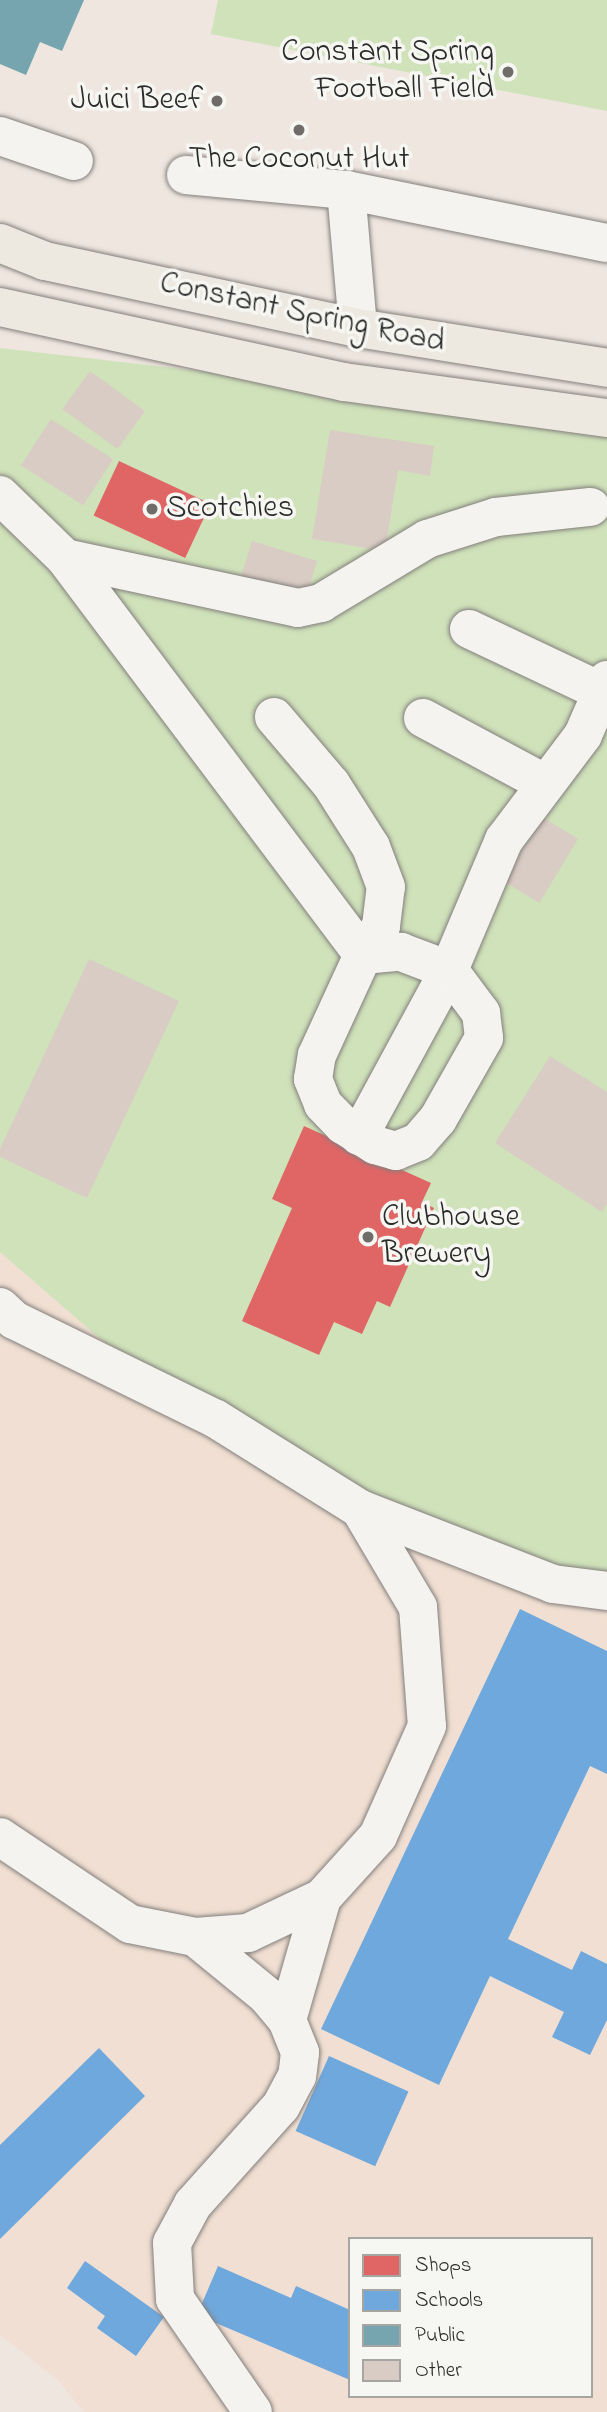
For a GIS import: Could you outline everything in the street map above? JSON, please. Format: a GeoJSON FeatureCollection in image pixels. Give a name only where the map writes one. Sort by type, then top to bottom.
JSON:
{"type":"FeatureCollection","features":[{"type":"Feature","properties":{"kind":"main road","name":"Constant Spring Road"},"geometry":{"type":"LineString","coordinates":[[0,243],[45,261],[358,328],[607,368]]}},
{"type":"Feature","properties":{"kind":"main road","name":"Constant Spring Road"},"geometry":{"type":"LineString","coordinates":[[0,307],[344,382],[607,418]]}},
{"type":"Feature","properties":{"kind":"street"},"geometry":{"type":"LineString","coordinates":[[0,136],[74,161]]}},
{"type":"Feature","properties":{"kind":"street"},"geometry":{"type":"LineString","coordinates":[[186,175],[346,190],[607,243]]}},
{"type":"Feature","properties":{"kind":"street"},"geometry":{"type":"LineString","coordinates":[[346,190],[358,328]]}},
{"type":"Feature","properties":{"kind":"street"},"geometry":{"type":"LineString","coordinates":[[0,495],[65,558],[363,955]]}},
{"type":"Feature","properties":{"kind":"street"},"geometry":{"type":"LineString","coordinates":[[65,558],[298,608],[321,603],[427,538],[496,517],[590,507]]}},
{"type":"Feature","properties":{"kind":"street"},"geometry":{"type":"LineString","coordinates":[[359,1136],[449,970],[504,840],[544,783],[583,735],[603,686],[469,629]]}},
{"type":"Feature","properties":{"kind":"street"},"geometry":{"type":"LineString","coordinates":[[274,717],[331,783],[371,847],[386,887],[381,926],[363,955],[317,1055],[313,1079],[323,1104],[359,1136],[396,1151],[418,1142],[438,1119],[484,1038],[481,1013],[449,970],[401,952],[363,955]]}},
{"type":"Feature","properties":{"kind":"street"},"geometry":{"type":"LineString","coordinates":[[424,719],[544,783]]}},
{"type":"Feature","properties":{"kind":"street"},"geometry":{"type":"LineString","coordinates":[[5,1324],[216,1419],[360,1509],[553,1584],[607,1591]]}},
{"type":"Feature","properties":{"kind":"street"},"geometry":{"type":"LineString","coordinates":[[0,1837],[130,1924],[195,1937],[248,1933],[322,1898],[378,1836],[427,1726],[418,1607],[360,1509]]}},
{"type":"Feature","properties":{"kind":"street"},"geometry":{"type":"LineString","coordinates":[[287,2020],[322,1898]]}},
{"type":"Feature","properties":{"kind":"street"},"geometry":{"type":"LineString","coordinates":[[195,1937],[267,1996],[287,2020],[300,2053],[297,2076],[281,2106],[193,2204],[172,2243],[175,2299],[253,2412]]}},
{"type":"Feature","properties":{"kind":"shaded area"},"geometry":{"type":"Polygon","coordinates":[[[0,1252],[165,1395],[607,1583],[607,2412],[84,2412],[57,2379],[0,2335],[0,1252]]]}},
{"type":"Feature","properties":{"kind":"green space","name":"Constant Spring Football Field"},"geometry":{"type":"Polygon","coordinates":[[[218,0],[607,0],[607,111],[211,34],[218,0]]]}},
{"type":"Feature","properties":{"kind":"green space"},"geometry":{"type":"Polygon","coordinates":[[[0,348],[607,418],[607,1583],[510,1561],[165,1395],[0,1252],[0,348]]]}},
{"type":"Feature","properties":{"kind":"building: Shops","name":"Scotchies"},"geometry":{"type":"Polygon","coordinates":[[[119,461],[211,504],[185,558],[94,515],[119,461]]]}},
{"type":"Feature","properties":{"kind":"building: Shops"},"geometry":{"type":"Polygon","coordinates":[[[304,1126],[431,1183],[422,1202],[434,1208],[390,1307],[377,1301],[362,1334],[334,1322],[319,1355],[242,1321],[292,1208],[272,1199],[304,1126]]]}},
{"type":"Feature","properties":{"kind":"building: Schools"},"geometry":{"type":"Polygon","coordinates":[[[520,1609],[607,1651],[607,1774],[590,1766],[508,1939],[572,1970],[581,1951],[607,1964],[607,2020],[590,2055],[552,2037],[564,2012],[490,1976],[439,2085],[321,2029],[520,1609]]]}},
{"type":"Feature","properties":{"kind":"building: Schools"},"geometry":{"type":"Polygon","coordinates":[[[99,2048],[145,2096],[0,2239],[0,2145],[99,2048]]]}},
{"type":"Feature","properties":{"kind":"building: Schools"},"geometry":{"type":"Polygon","coordinates":[[[329,2056],[408,2091],[375,2166],[296,2131],[329,2056]]]}},
{"type":"Feature","properties":{"kind":"building: Schools"},"geometry":{"type":"Polygon","coordinates":[[[85,2261],[164,2317],[136,2356],[97,2328],[105,2316],[67,2288],[85,2261]]]}},
{"type":"Feature","properties":{"kind":"building: Schools"},"geometry":{"type":"Polygon","coordinates":[[[218,2266],[291,2298],[296,2286],[348,2309],[348,2379],[197,2315],[218,2266]]]}},
{"type":"Feature","properties":{"kind":"building: Public"},"geometry":{"type":"Polygon","coordinates":[[[0,0],[84,0],[62,51],[40,42],[26,75],[0,64],[0,0]]]}},
{"type":"Feature","properties":{"kind":"building: Other"},"geometry":{"type":"Polygon","coordinates":[[[90,371],[145,411],[117,449],[62,409],[90,371]]]}},
{"type":"Feature","properties":{"kind":"building: Other"},"geometry":{"type":"Polygon","coordinates":[[[51,419],[113,459],[83,505],[21,465],[51,419]]]}},
{"type":"Feature","properties":{"kind":"building: Other"},"geometry":{"type":"Polygon","coordinates":[[[330,430],[434,446],[430,476],[398,470],[385,551],[312,539],[330,430]]]}},
{"type":"Feature","properties":{"kind":"building: Other"},"geometry":{"type":"Polygon","coordinates":[[[252,541],[317,561],[306,597],[241,577],[252,541]]]}},
{"type":"Feature","properties":{"kind":"building: Other"},"geometry":{"type":"Polygon","coordinates":[[[542,817],[578,839],[539,903],[503,881],[542,817]]]}},
{"type":"Feature","properties":{"kind":"building: Other"},"geometry":{"type":"Polygon","coordinates":[[[89,959],[179,1001],[87,1198],[0,1157],[0,1149],[89,959]]]}},
{"type":"Feature","properties":{"kind":"building: Other"},"geometry":{"type":"Polygon","coordinates":[[[550,1056],[607,1092],[607,1204],[602,1212],[495,1143],[550,1056]]]}},
{"type":"Feature","properties":{"kind":"place","name":"Constant Spring Football Field"},"geometry":{"type":"Point","coordinates":[508,72]}},
{"type":"Feature","properties":{"kind":"place","name":"Juici Beef"},"geometry":{"type":"Point","coordinates":[217,101]}},
{"type":"Feature","properties":{"kind":"place","name":"The Coconut Hut"},"geometry":{"type":"Point","coordinates":[299,130]}},
{"type":"Feature","properties":{"kind":"place","name":"Scotchies"},"geometry":{"type":"Point","coordinates":[152,509]}},
{"type":"Feature","properties":{"kind":"place","name":"Clubhouse Brewery"},"geometry":{"type":"Point","coordinates":[368,1237]}}]}
